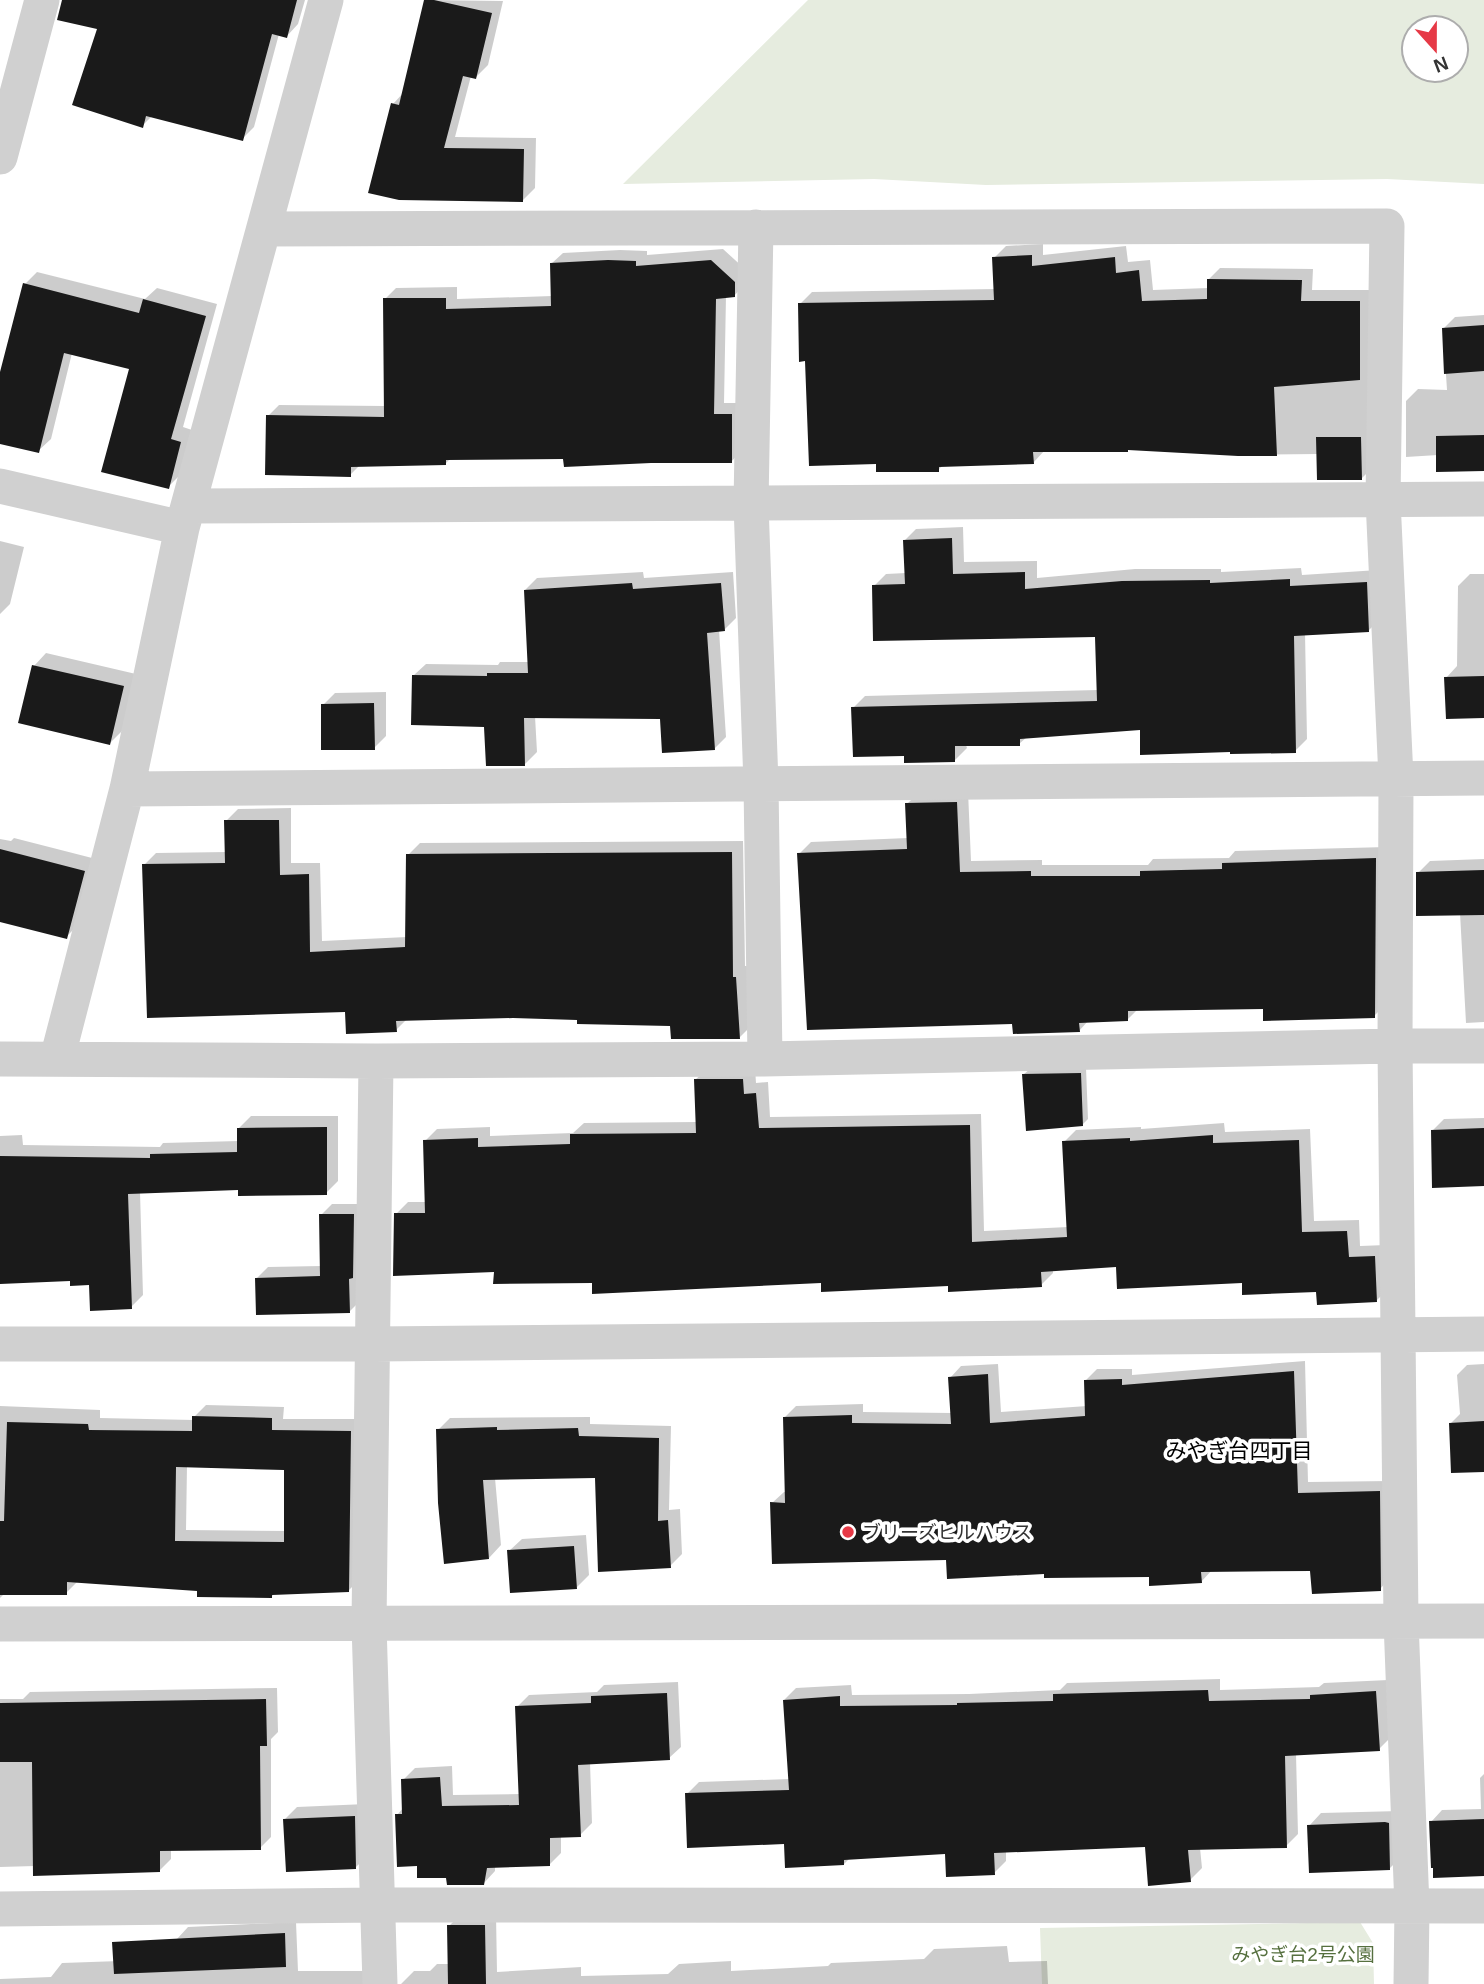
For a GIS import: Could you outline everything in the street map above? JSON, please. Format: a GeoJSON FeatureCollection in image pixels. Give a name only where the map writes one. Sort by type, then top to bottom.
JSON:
{"type":"FeatureCollection","features":[{"type":"Feature","properties":{"kind":"street"},"geometry":{"type":"LineString","coordinates":[[0,157],[42,0]]}},
{"type":"Feature","properties":{"kind":"street"},"geometry":{"type":"LineString","coordinates":[[57,1059],[127,789],[185,517],[327,0]]}},
{"type":"Feature","properties":{"kind":"street"},"geometry":{"type":"LineString","coordinates":[[264,229],[1387,226],[1383,500],[1396,778],[1395,1046],[1401,1621],[1412,1907],[1411,1984]]}},
{"type":"Feature","properties":{"kind":"street"},"geometry":{"type":"LineString","coordinates":[[756,227],[751,504],[761,784],[765,1059]]}},
{"type":"Feature","properties":{"kind":"street"},"geometry":{"type":"LineString","coordinates":[[0,486],[185,517],[751,504],[1484,499]]}},
{"type":"Feature","properties":{"kind":"street"},"geometry":{"type":"LineString","coordinates":[[127,789],[1484,778]]}},
{"type":"Feature","properties":{"kind":"street"},"geometry":{"type":"LineString","coordinates":[[0,1059],[765,1059],[1484,1046]]}},
{"type":"Feature","properties":{"kind":"street"},"geometry":{"type":"LineString","coordinates":[[376,1061],[369,1623],[380,1984]]}},
{"type":"Feature","properties":{"kind":"street"},"geometry":{"type":"LineString","coordinates":[[0,1344],[374,1344],[1484,1334]]}},
{"type":"Feature","properties":{"kind":"street"},"geometry":{"type":"LineString","coordinates":[[0,1624],[1484,1621]]}},
{"type":"Feature","properties":{"kind":"street"},"geometry":{"type":"LineString","coordinates":[[0,1909],[379,1905],[1484,1906]]}},
{"type":"Feature","properties":{"kind":"green space"},"geometry":{"type":"Polygon","coordinates":[[[808,0],[1484,0],[1484,184],[1387,179],[986,185],[874,179],[623,184],[808,0]]]}},
{"type":"Feature","properties":{"kind":"green space","name":"みやぎ台2号公園"},"geometry":{"type":"Polygon","coordinates":[[[1360,1922],[1373,1943],[1374,1984],[1042,1984],[1040,1928],[1360,1922]]]}},
{"type":"Feature","properties":{"kind":"building"},"geometry":{"type":"Polygon","coordinates":[[[62,0],[297,0],[287,38],[272,34],[243,141],[146,116],[143,128],[72,105],[97,29],[57,20],[62,0]]]}},
{"type":"Feature","properties":{"kind":"building"},"geometry":{"type":"Polygon","coordinates":[[[424,0],[492,13],[476,79],[463,76],[444,148],[524,149],[523,202],[399,200],[368,193],[391,103],[399,105],[424,0]]]}},
{"type":"Feature","properties":{"kind":"building"},"geometry":{"type":"Polygon","coordinates":[[[1032,255],[1032,266],[1115,257],[1116,273],[1139,270],[1142,301],[1207,299],[1207,279],[1302,280],[1301,301],[1360,301],[1360,380],[1274,387],[1277,456],[1128,450],[1033,452],[1034,464],[939,467],[939,472],[876,472],[876,464],[809,466],[805,361],[799,362],[798,303],[994,300],[992,257],[1032,255]]]}},
{"type":"Feature","properties":{"kind":"building"},"geometry":{"type":"Polygon","coordinates":[[[711,260],[735,282],[735,297],[716,299],[714,414],[732,414],[732,463],[564,467],[563,459],[446,460],[446,465],[351,467],[351,477],[265,475],[266,415],[384,417],[383,298],[446,298],[446,309],[551,306],[550,263],[636,261],[636,266],[711,260]]]}},
{"type":"Feature","properties":{"kind":"building"},"geometry":{"type":"Polygon","coordinates":[[[23,283],[139,313],[143,299],[206,316],[171,439],[181,442],[169,489],[101,472],[129,369],[64,353],[39,453],[0,444],[0,372],[23,283]]]}},
{"type":"Feature","properties":{"kind":"building"},"geometry":{"type":"Polygon","coordinates":[[[1484,325],[1484,371],[1444,374],[1442,328],[1484,325]]]}},
{"type":"Feature","properties":{"kind":"building"},"geometry":{"type":"Polygon","coordinates":[[[1484,435],[1484,471],[1436,472],[1436,436],[1484,435]]]}},
{"type":"Feature","properties":{"kind":"building"},"geometry":{"type":"Polygon","coordinates":[[[1316,437],[1361,437],[1362,480],[1317,480],[1316,437]]]}},
{"type":"Feature","properties":{"kind":"building"},"geometry":{"type":"Polygon","coordinates":[[[952,538],[953,574],[1025,572],[1025,589],[1122,581],[1210,580],[1210,583],[1290,579],[1290,586],[1367,582],[1369,632],[1294,636],[1296,753],[1140,755],[1140,730],[1020,739],[1020,746],[955,746],[955,762],[904,763],[904,756],[853,757],[851,707],[1097,701],[1095,637],[873,641],[872,585],[905,584],[903,540],[952,538]]]}},
{"type":"Feature","properties":{"kind":"building"},"geometry":{"type":"Polygon","coordinates":[[[632,583],[633,589],[721,583],[725,631],[707,633],[715,750],[662,753],[660,719],[524,718],[525,766],[486,766],[484,727],[411,725],[412,675],[487,676],[487,673],[528,673],[524,590],[632,583]]]}},
{"type":"Feature","properties":{"kind":"building"},"geometry":{"type":"Polygon","coordinates":[[[32,665],[124,686],[110,745],[18,723],[32,665]]]}},
{"type":"Feature","properties":{"kind":"building"},"geometry":{"type":"Polygon","coordinates":[[[1484,676],[1484,718],[1446,719],[1444,677],[1484,676]]]}},
{"type":"Feature","properties":{"kind":"building"},"geometry":{"type":"Polygon","coordinates":[[[374,703],[375,750],[321,750],[321,704],[374,703]]]}},
{"type":"Feature","properties":{"kind":"building"},"geometry":{"type":"Polygon","coordinates":[[[957,802],[960,872],[1031,871],[1031,876],[1140,876],[1140,871],[1222,869],[1222,863],[1376,858],[1375,1018],[1263,1021],[1263,1009],[1128,1011],[1128,1021],[1079,1023],[1080,1032],[1013,1034],[1012,1024],[807,1030],[797,853],[907,849],[905,803],[957,802]]]}},
{"type":"Feature","properties":{"kind":"building"},"geometry":{"type":"Polygon","coordinates":[[[224,820],[279,820],[280,875],[309,874],[310,952],[405,947],[406,854],[732,852],[733,977],[736,977],[740,1039],[671,1039],[670,1026],[577,1024],[577,1020],[513,1018],[396,1021],[397,1032],[346,1034],[345,1012],[147,1018],[142,864],[225,863],[224,820]]]}},
{"type":"Feature","properties":{"kind":"building"},"geometry":{"type":"Polygon","coordinates":[[[0,849],[85,871],[67,939],[0,922],[0,849]]]}},
{"type":"Feature","properties":{"kind":"building"},"geometry":{"type":"Polygon","coordinates":[[[1484,870],[1484,915],[1416,916],[1416,872],[1484,870]]]}},
{"type":"Feature","properties":{"kind":"building"},"geometry":{"type":"Polygon","coordinates":[[[1081,1073],[1083,1126],[1026,1131],[1022,1074],[1081,1073]]]}},
{"type":"Feature","properties":{"kind":"building"},"geometry":{"type":"Polygon","coordinates":[[[694,1079],[743,1079],[744,1094],[756,1093],[759,1128],[970,1125],[972,1242],[1067,1237],[1062,1141],[1130,1138],[1130,1141],[1213,1135],[1213,1143],[1299,1140],[1302,1232],[1347,1231],[1349,1257],[1375,1256],[1377,1302],[1317,1305],[1316,1292],[1242,1295],[1242,1283],[1117,1289],[1116,1267],[1041,1272],[1042,1287],[948,1292],[948,1286],[821,1292],[821,1283],[592,1294],[592,1283],[493,1284],[494,1272],[393,1276],[394,1213],[425,1213],[423,1140],[478,1138],[478,1147],[570,1144],[570,1134],[696,1133],[694,1079]]]}},
{"type":"Feature","properties":{"kind":"building"},"geometry":{"type":"Polygon","coordinates":[[[327,1127],[327,1195],[238,1196],[238,1190],[128,1194],[132,1309],[90,1311],[89,1285],[70,1286],[70,1281],[0,1284],[0,1156],[150,1158],[150,1154],[237,1152],[237,1128],[327,1127]]]}},
{"type":"Feature","properties":{"kind":"building"},"geometry":{"type":"Polygon","coordinates":[[[1484,1128],[1484,1186],[1432,1188],[1431,1130],[1484,1128]]]}},
{"type":"Feature","properties":{"kind":"building"},"geometry":{"type":"Polygon","coordinates":[[[319,1214],[354,1214],[353,1278],[349,1279],[350,1313],[256,1315],[255,1278],[320,1276],[319,1214]]]}},
{"type":"Feature","properties":{"kind":"building"},"geometry":{"type":"Polygon","coordinates":[[[1294,1371],[1298,1493],[1380,1491],[1381,1591],[1312,1594],[1310,1571],[1201,1572],[1202,1583],[1149,1586],[1149,1577],[1044,1578],[1044,1574],[947,1579],[946,1560],[772,1564],[770,1502],[785,1503],[783,1417],[852,1415],[852,1423],[951,1424],[948,1377],[988,1374],[990,1423],[1085,1416],[1084,1380],[1122,1379],[1122,1385],[1294,1371]]]}},
{"type":"Feature","properties":{"kind":"building"},"geometry":{"type":"Polygon","coordinates":[[[192,1416],[272,1418],[272,1430],[351,1431],[349,1592],[272,1595],[272,1598],[197,1597],[197,1591],[67,1582],[67,1595],[0,1595],[0,1521],[4,1521],[7,1422],[88,1424],[89,1430],[192,1431],[192,1416]],[[176,1467],[175,1541],[284,1542],[284,1470],[176,1467]]]}},
{"type":"Feature","properties":{"kind":"building"},"geometry":{"type":"Polygon","coordinates":[[[1484,1421],[1484,1472],[1451,1473],[1449,1423],[1484,1421]]]}},
{"type":"Feature","properties":{"kind":"building"},"geometry":{"type":"Polygon","coordinates":[[[497,1427],[497,1430],[578,1428],[579,1436],[659,1438],[658,1521],[668,1520],[671,1568],[598,1572],[595,1478],[483,1480],[489,1559],[444,1564],[438,1503],[436,1429],[497,1427]]]}},
{"type":"Feature","properties":{"kind":"building"},"geometry":{"type":"Polygon","coordinates":[[[574,1546],[577,1589],[510,1593],[507,1550],[574,1546]]]}},
{"type":"Feature","properties":{"kind":"building"},"geometry":{"type":"Polygon","coordinates":[[[1208,1690],[1209,1701],[1310,1699],[1310,1695],[1376,1691],[1380,1751],[1285,1756],[1287,1848],[1188,1850],[1191,1882],[1148,1886],[1145,1847],[994,1853],[995,1875],[946,1877],[945,1854],[844,1860],[844,1865],[785,1868],[784,1844],[687,1848],[685,1793],[789,1790],[783,1700],[840,1696],[840,1706],[957,1705],[1053,1701],[1053,1694],[1208,1690]]]}},
{"type":"Feature","properties":{"kind":"building"},"geometry":{"type":"Polygon","coordinates":[[[667,1693],[670,1760],[578,1765],[581,1837],[550,1838],[550,1866],[487,1868],[484,1885],[447,1885],[446,1878],[417,1878],[417,1866],[397,1867],[395,1814],[402,1814],[401,1779],[440,1777],[442,1806],[519,1805],[515,1706],[591,1703],[591,1696],[667,1693]]]}},
{"type":"Feature","properties":{"kind":"building"},"geometry":{"type":"Polygon","coordinates":[[[266,1699],[267,1746],[260,1746],[261,1850],[160,1851],[160,1872],[33,1876],[32,1762],[0,1762],[0,1703],[266,1699]]]}},
{"type":"Feature","properties":{"kind":"building"},"geometry":{"type":"Polygon","coordinates":[[[355,1816],[356,1869],[286,1872],[283,1819],[355,1816]]]}},
{"type":"Feature","properties":{"kind":"building"},"geometry":{"type":"Polygon","coordinates":[[[1484,1819],[1484,1876],[1433,1878],[1429,1821],[1484,1819]]]}},
{"type":"Feature","properties":{"kind":"building"},"geometry":{"type":"Polygon","coordinates":[[[1389,1823],[1390,1870],[1309,1873],[1307,1825],[1389,1823]]]}},
{"type":"Feature","properties":{"kind":"building"},"geometry":{"type":"Polygon","coordinates":[[[447,1925],[485,1925],[486,1984],[448,1984],[447,1925]]]}},
{"type":"Feature","properties":{"kind":"building"},"geometry":{"type":"Polygon","coordinates":[[[285,1933],[286,1967],[114,1974],[112,1942],[285,1933]]]}},
{"type":"Feature","properties":{"kind":"place","name":"ブリーズヒルハウス"},"geometry":{"type":"Point","coordinates":[848,1532]}},
{"type":"Feature","properties":{"kind":"district","name":"みやぎ台四丁目"},"geometry":{"type":"Point","coordinates":[1239,1451]}}]}
